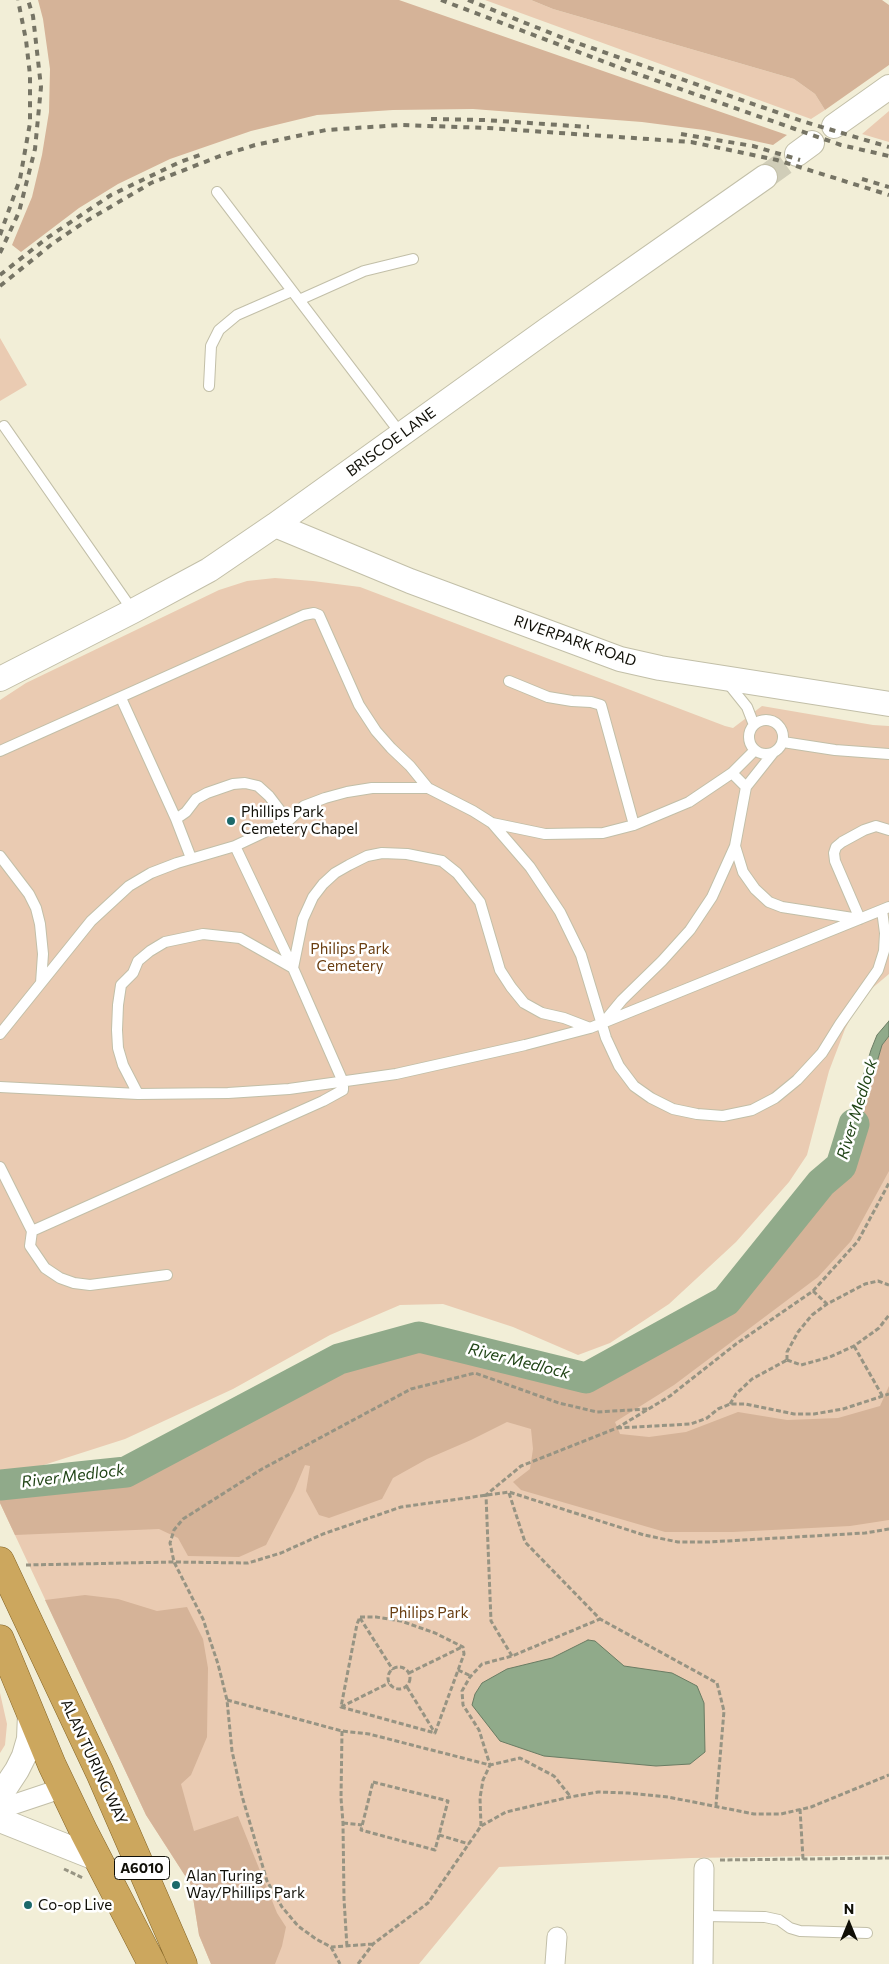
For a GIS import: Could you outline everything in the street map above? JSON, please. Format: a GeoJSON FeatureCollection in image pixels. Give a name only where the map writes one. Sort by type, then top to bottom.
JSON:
{"type":"FeatureCollection","features":[{"type":"Feature","properties":{"kind":"highway","name":"ALAN TURING WAY"},"geometry":{"type":"LineString","coordinates":[[1,1564],[100,1773],[183,1964]]}},
{"type":"Feature","properties":{"kind":"highway","name":"A6010"},"geometry":{"type":"LineString","coordinates":[[0,1639],[30,1714],[63,1788],[152,1964]]}},
{"type":"Feature","properties":{"kind":"highway"},"geometry":{"type":"LineString","coordinates":[[63,1788],[100,1773]]}},
{"type":"Feature","properties":{"kind":"street"},"geometry":{"type":"LineString","coordinates":[[834,126],[889,87]]}},
{"type":"Feature","properties":{"kind":"street","name":"BRISCOE LANE"},"geometry":{"type":"LineString","coordinates":[[0,678],[133,611],[209,570],[765,177]]}},
{"type":"Feature","properties":{"kind":"street","name":"RIVERPARK ROAD"},"geometry":{"type":"LineString","coordinates":[[275,525],[428,587],[620,659],[660,668],[889,704]]}},
{"type":"Feature","properties":{"kind":"street"},"geometry":{"type":"LineString","coordinates":[[0,1796],[18,1770],[24,1756],[29,1739],[30,1714]]}},
{"type":"Feature","properties":{"kind":"street"},"geometry":{"type":"LineString","coordinates":[[0,1809],[63,1788]]}},
{"type":"Feature","properties":{"kind":"street"},"geometry":{"type":"LineString","coordinates":[[0,1820],[98,1859]]}},
{"type":"Feature","properties":{"kind":"street"},"geometry":{"type":"LineString","coordinates":[[703,1964],[704,1868]]}},
{"type":"Feature","properties":{"kind":"street"},"geometry":{"type":"LineString","coordinates":[[555,1964],[556,1937]]}},
{"type":"Feature","properties":{"kind":"lane"},"geometry":{"type":"LineString","coordinates":[[217,192],[401,435]]}},
{"type":"Feature","properties":{"kind":"lane"},"geometry":{"type":"LineString","coordinates":[[299,300],[364,271],[413,259]]}},
{"type":"Feature","properties":{"kind":"lane"},"geometry":{"type":"LineString","coordinates":[[209,386],[211,346],[219,330],[237,315],[292,291]]}},
{"type":"Feature","properties":{"kind":"lane"},"geometry":{"type":"LineString","coordinates":[[4,426],[133,611]]}},
{"type":"Feature","properties":{"kind":"lane"},"geometry":{"type":"LineString","coordinates":[[0,751],[304,615],[314,613],[319,615],[359,705],[391,748],[410,766],[428,788],[492,823],[530,867],[560,912],[581,955],[602,1023],[606,1038],[619,1066],[634,1086],[651,1098],[673,1109],[697,1114],[723,1116],[752,1110],[775,1098],[797,1080],[822,1053],[878,970],[884,950],[885,933],[885,909],[602,1023],[590,1028],[415,1070],[289,1089],[228,1093],[138,1094],[0,1087]]}},
{"type":"Feature","properties":{"kind":"lane"},"geometry":{"type":"LineString","coordinates":[[724,677],[747,707],[754,725]]}},
{"type":"Feature","properties":{"kind":"lane"},"geometry":{"type":"LineString","coordinates":[[509,682],[548,696],[602,705],[634,825]]}},
{"type":"Feature","properties":{"kind":"lane"},"geometry":{"type":"LineString","coordinates":[[121,698],[176,819],[191,858]]}},
{"type":"Feature","properties":{"kind":"lane"},"geometry":{"type":"LineString","coordinates":[[602,1023],[690,930],[712,897],[735,846],[746,787],[773,753],[781,747],[783,742],[782,731],[775,722],[764,720],[754,725],[749,735],[751,746],[764,754],[773,753]]}},
{"type":"Feature","properties":{"kind":"lane"},"geometry":{"type":"LineString","coordinates":[[783,742],[835,750],[889,754]]}},
{"type":"Feature","properties":{"kind":"lane"},"geometry":{"type":"LineString","coordinates":[[492,823],[545,834],[603,833],[634,825],[689,802],[732,773],[755,750]]}},
{"type":"Feature","properties":{"kind":"lane"},"geometry":{"type":"LineString","coordinates":[[732,773],[746,787]]}},
{"type":"Feature","properties":{"kind":"lane"},"geometry":{"type":"LineString","coordinates":[[176,819],[186,812],[196,800],[207,793],[233,784],[245,783],[258,786],[269,796],[288,820]]}},
{"type":"Feature","properties":{"kind":"lane"},"geometry":{"type":"LineString","coordinates":[[0,1034],[91,921],[129,886],[151,874],[191,858],[219,852],[235,846],[288,820],[304,806],[347,792],[372,788],[428,788]]}},
{"type":"Feature","properties":{"kind":"lane"},"geometry":{"type":"LineString","coordinates":[[860,919],[835,861],[834,853],[836,847],[842,842],[864,830],[876,826],[889,830]]}},
{"type":"Feature","properties":{"kind":"lane"},"geometry":{"type":"LineString","coordinates":[[32,1231],[323,1101],[343,1090],[343,1082],[293,968],[235,846]]}},
{"type":"Feature","properties":{"kind":"lane"},"geometry":{"type":"LineString","coordinates":[[735,846],[743,872],[755,889],[769,902],[798,911],[822,912],[860,919]]}},
{"type":"Feature","properties":{"kind":"lane"},"geometry":{"type":"LineString","coordinates":[[293,968],[303,919],[323,884],[335,874],[366,856],[382,853],[407,854],[442,862],[457,873],[480,902],[500,970],[510,988],[524,1003],[542,1012],[590,1028]]}},
{"type":"Feature","properties":{"kind":"lane"},"geometry":{"type":"LineString","coordinates":[[0,856],[29,894],[36,908],[40,924],[43,954],[40,983]]}},
{"type":"Feature","properties":{"kind":"lane"},"geometry":{"type":"LineString","coordinates":[[138,1094],[123,1065],[118,1048],[118,1005],[121,985],[133,973],[138,961],[150,950],[164,942],[202,934],[240,938],[293,968]]}},
{"type":"Feature","properties":{"kind":"lane"},"geometry":{"type":"LineString","coordinates":[[0,1167],[32,1231],[30,1246],[46,1268],[60,1278],[74,1283],[90,1285],[167,1275]]}},
{"type":"Feature","properties":{"kind":"lane"},"geometry":{"type":"LineString","coordinates":[[703,1916],[765,1917],[779,1920],[790,1928],[806,1932],[867,1933]]}},
{"type":"Feature","properties":{"kind":"path"},"geometry":{"type":"LineString","coordinates":[[486,1496],[521,1466],[617,1428],[670,1396],[736,1344],[813,1291],[858,1241],[889,1183]]}},
{"type":"Feature","properties":{"kind":"path"},"geometry":{"type":"LineString","coordinates":[[787,1360],[787,1352],[798,1332],[812,1315],[827,1304],[865,1284],[878,1281],[889,1285]]}},
{"type":"Feature","properties":{"kind":"path"},"geometry":{"type":"LineString","coordinates":[[813,1291],[827,1304]]}},
{"type":"Feature","properties":{"kind":"path"},"geometry":{"type":"LineString","coordinates":[[730,1404],[736,1394],[752,1379],[787,1360],[801,1365],[813,1363],[854,1346],[879,1328],[889,1315]]}},
{"type":"Feature","properties":{"kind":"path"},"geometry":{"type":"LineString","coordinates":[[854,1346],[883,1397]]}},
{"type":"Feature","properties":{"kind":"path"},"geometry":{"type":"LineString","coordinates":[[373,1944],[331,1946],[316,1939],[298,1926],[282,1907],[267,1881],[242,1796],[232,1751],[227,1700],[203,1619],[174,1562],[170,1543],[174,1530],[183,1519],[262,1469],[411,1389],[476,1373],[559,1403],[597,1412],[648,1409]]}},
{"type":"Feature","properties":{"kind":"path"},"geometry":{"type":"LineString","coordinates":[[617,1428],[690,1424],[707,1418],[718,1409],[730,1404],[745,1404],[794,1414],[814,1414],[843,1409],[889,1394]]}},
{"type":"Feature","properties":{"kind":"path"},"geometry":{"type":"LineString","coordinates":[[1,1564],[248,1563],[281,1553],[323,1534],[401,1506],[509,1492],[644,1535],[678,1542],[865,1533],[889,1529]]}},
{"type":"Feature","properties":{"kind":"path"},"geometry":{"type":"LineString","coordinates":[[509,1492],[525,1542],[600,1620],[717,1683],[724,1711],[716,1806]]}},
{"type":"Feature","properties":{"kind":"path"},"geometry":{"type":"LineString","coordinates":[[486,1496],[491,1621],[512,1656]]}},
{"type":"Feature","properties":{"kind":"path"},"geometry":{"type":"LineString","coordinates":[[360,1618],[376,1617],[401,1621],[435,1633],[463,1647]]}},
{"type":"Feature","properties":{"kind":"path"},"geometry":{"type":"LineString","coordinates":[[360,1618],[393,1670]]}},
{"type":"Feature","properties":{"kind":"path"},"geometry":{"type":"LineString","coordinates":[[341,1707],[357,1624],[360,1618]]}},
{"type":"Feature","properties":{"kind":"path"},"geometry":{"type":"LineString","coordinates":[[481,1826],[480,1798],[483,1780],[490,1765],[479,1730],[463,1705],[462,1691],[471,1676],[482,1664],[512,1656],[600,1620]]}},
{"type":"Feature","properties":{"kind":"path"},"geometry":{"type":"LineString","coordinates":[[435,1733],[464,1654],[463,1647]]}},
{"type":"Feature","properties":{"kind":"path"},"geometry":{"type":"LineString","coordinates":[[409,1673],[463,1647]]}},
{"type":"Feature","properties":{"kind":"path"},"geometry":{"type":"LineString","coordinates":[[402,1668],[409,1673],[410,1682],[407,1687],[398,1690],[389,1683],[388,1677],[393,1670],[402,1668]]}},
{"type":"Feature","properties":{"kind":"path"},"geometry":{"type":"LineString","coordinates":[[458,1670],[471,1676]]}},
{"type":"Feature","properties":{"kind":"path"},"geometry":{"type":"LineString","coordinates":[[341,1707],[389,1683]]}},
{"type":"Feature","properties":{"kind":"path"},"geometry":{"type":"LineString","coordinates":[[407,1687],[435,1733]]}},
{"type":"Feature","properties":{"kind":"path"},"geometry":{"type":"LineString","coordinates":[[227,1700],[342,1731],[369,1734],[490,1765],[520,1758],[560,1780],[570,1797]]}},
{"type":"Feature","properties":{"kind":"path"},"geometry":{"type":"LineString","coordinates":[[341,1707],[435,1733]]}},
{"type":"Feature","properties":{"kind":"path"},"geometry":{"type":"LineString","coordinates":[[342,1731],[341,1798],[347,1946]]}},
{"type":"Feature","properties":{"kind":"path"},"geometry":{"type":"LineString","coordinates":[[358,1964],[373,1944],[428,1903],[481,1826],[506,1812],[598,1792],[628,1793],[716,1806],[754,1814],[781,1814],[800,1809],[889,1775]]}},
{"type":"Feature","properties":{"kind":"path"},"geometry":{"type":"LineString","coordinates":[[373,1782],[448,1801],[439,1835],[435,1850],[361,1830],[373,1782]]}},
{"type":"Feature","properties":{"kind":"path"},"geometry":{"type":"LineString","coordinates":[[800,1809],[803,1859]]}},
{"type":"Feature","properties":{"kind":"path"},"geometry":{"type":"LineString","coordinates":[[343,1822],[362,1825]]}},
{"type":"Feature","properties":{"kind":"path"},"geometry":{"type":"LineString","coordinates":[[439,1835],[469,1844]]}},
{"type":"Feature","properties":{"kind":"path"},"geometry":{"type":"LineString","coordinates":[[704,1868],[704,1860],[889,1858]]}},
{"type":"Feature","properties":{"kind":"path"},"geometry":{"type":"LineString","coordinates":[[331,1946],[340,1964]]}},
{"type":"Feature","properties":{"kind":"green space"},"geometry":{"type":"Polygon","coordinates":[[[485,0],[531,0],[553,9],[794,79],[815,94],[825,110],[811,119],[485,0]]]}},
{"type":"Feature","properties":{"kind":"green space"},"geometry":{"type":"Polygon","coordinates":[[[889,111],[889,142],[862,134],[889,111]]]}},
{"type":"Feature","properties":{"kind":"green space"},"geometry":{"type":"Polygon","coordinates":[[[0,338],[27,385],[0,401],[0,338]]]}},
{"type":"Feature","properties":{"kind":"green space","name":"Philips Park Cemetery"},"geometry":{"type":"Polygon","coordinates":[[[275,578],[360,587],[733,728],[762,706],[873,725],[889,726],[889,974],[870,990],[857,1006],[845,1029],[829,1071],[807,1155],[789,1182],[736,1242],[669,1304],[610,1343],[578,1355],[513,1327],[443,1304],[400,1305],[330,1335],[233,1389],[125,1439],[0,1479],[0,700],[26,683],[219,590],[247,581],[275,578]]]}},
{"type":"Feature","properties":{"kind":"green space","name":"Philips Park"},"geometry":{"type":"Polygon","coordinates":[[[889,1036],[889,1855],[691,1858],[499,1867],[419,1964],[211,1964],[199,1935],[191,1885],[146,1815],[0,1503],[0,1490],[127,1476],[341,1361],[419,1339],[586,1380],[728,1303],[823,1185],[846,1167],[889,1036]]]}},
{"type":"Feature","properties":{"kind":"green space"},"geometry":{"type":"Polygon","coordinates":[[[0,1693],[7,1724],[5,1745],[0,1753],[0,1693]]]}},
{"type":"Feature","properties":{"kind":"shaded area"},"geometry":{"type":"Polygon","coordinates":[[[38,0],[399,0],[787,135],[773,145],[704,130],[642,122],[473,109],[393,110],[317,115],[251,131],[170,159],[118,184],[79,208],[21,252],[12,245],[32,197],[42,155],[49,112],[50,69],[43,19],[38,0]]]}},
{"type":"Feature","properties":{"kind":"shaded area"},"geometry":{"type":"Polygon","coordinates":[[[531,0],[882,0],[889,5],[889,65],[825,110],[815,94],[794,79],[553,9],[531,0]]]}},
{"type":"Feature","properties":{"kind":"shaded area"},"geometry":{"type":"Polygon","coordinates":[[[889,1036],[889,1171],[851,1241],[818,1277],[674,1385],[615,1422],[620,1434],[649,1437],[686,1432],[738,1412],[787,1420],[838,1418],[880,1406],[889,1386],[889,1520],[850,1526],[733,1532],[665,1532],[521,1490],[513,1482],[530,1469],[533,1449],[531,1429],[507,1422],[427,1459],[393,1478],[382,1499],[329,1518],[319,1515],[306,1491],[310,1466],[305,1465],[294,1491],[266,1545],[239,1557],[188,1556],[178,1538],[159,1529],[15,1535],[0,1503],[0,1490],[127,1476],[341,1361],[419,1339],[586,1380],[728,1303],[823,1185],[846,1167],[882,1045],[889,1036]]]}},
{"type":"Feature","properties":{"kind":"shaded area"},"geometry":{"type":"Polygon","coordinates":[[[85,1595],[118,1599],[157,1611],[187,1607],[203,1639],[208,1668],[207,1737],[191,1775],[181,1784],[194,1831],[238,1816],[277,1913],[286,1927],[282,1946],[275,1964],[211,1964],[199,1935],[191,1885],[146,1815],[45,1600],[85,1595]]]}},
{"type":"Feature","properties":{"kind":"water"},"geometry":{"type":"Polygon","coordinates":[[[889,1021],[889,1036],[882,1045],[846,1168],[838,1160],[871,1050],[877,1035],[889,1021]]]}},
{"type":"Feature","properties":{"kind":"water"},"geometry":{"type":"Polygon","coordinates":[[[588,1640],[595,1641],[624,1666],[672,1673],[697,1686],[704,1703],[705,1752],[690,1764],[656,1766],[544,1756],[500,1741],[472,1705],[475,1694],[482,1683],[507,1669],[552,1658],[588,1640]]]}},
{"type":"Feature","properties":{"kind":"waterway","name":"River Medlock"},"geometry":{"type":"LineString","coordinates":[[0,1485],[126,1472],[339,1359],[419,1337],[586,1378],[726,1301],[821,1183],[841,1166],[854,1124]]}},
{"type":"Feature","properties":{"kind":"tunnel"},"geometry":{"type":"LineString","coordinates":[[765,177],[797,154]]}},
{"type":"Feature","properties":{"kind":"railway"},"geometry":{"type":"LineString","coordinates":[[0,235],[20,179],[30,123],[30,75],[26,40],[18,0]]}},
{"type":"Feature","properties":{"kind":"railway"},"geometry":{"type":"LineString","coordinates":[[0,253],[19,212],[35,149],[41,87],[33,16],[28,0]]}},
{"type":"Feature","properties":{"kind":"railway"},"geometry":{"type":"LineString","coordinates":[[441,0],[626,70],[795,129],[841,145],[889,156]]}},
{"type":"Feature","properties":{"kind":"railway"},"geometry":{"type":"LineString","coordinates":[[468,0],[563,38],[805,122],[889,147]]}},
{"type":"Feature","properties":{"kind":"railway"},"geometry":{"type":"LineString","coordinates":[[431,119],[485,120],[589,127]]}},
{"type":"Feature","properties":{"kind":"railway"},"geometry":{"type":"LineString","coordinates":[[0,286],[52,244],[83,223],[151,183],[220,156],[255,145],[326,130],[400,125],[488,128],[691,142],[777,160],[889,195]]}},
{"type":"Feature","properties":{"kind":"railway"},"geometry":{"type":"LineString","coordinates":[[681,134],[753,146],[800,160]]}},
{"type":"Feature","properties":{"kind":"railway"},"geometry":{"type":"LineString","coordinates":[[0,275],[47,238],[111,195],[180,162],[203,154]]}},
{"type":"Feature","properties":{"kind":"railway"},"geometry":{"type":"LineString","coordinates":[[862,179],[889,187]]}},
{"type":"Feature","properties":{"kind":"place","name":"Phillips Park Cemetery Chapel"},"geometry":{"type":"Point","coordinates":[231,821]}},
{"type":"Feature","properties":{"kind":"place","name":"Alan Turing Way/Phillips Park"},"geometry":{"type":"Point","coordinates":[176,1885]}},
{"type":"Feature","properties":{"kind":"place","name":"Co-op Live"},"geometry":{"type":"Point","coordinates":[28,1905]}}]}
